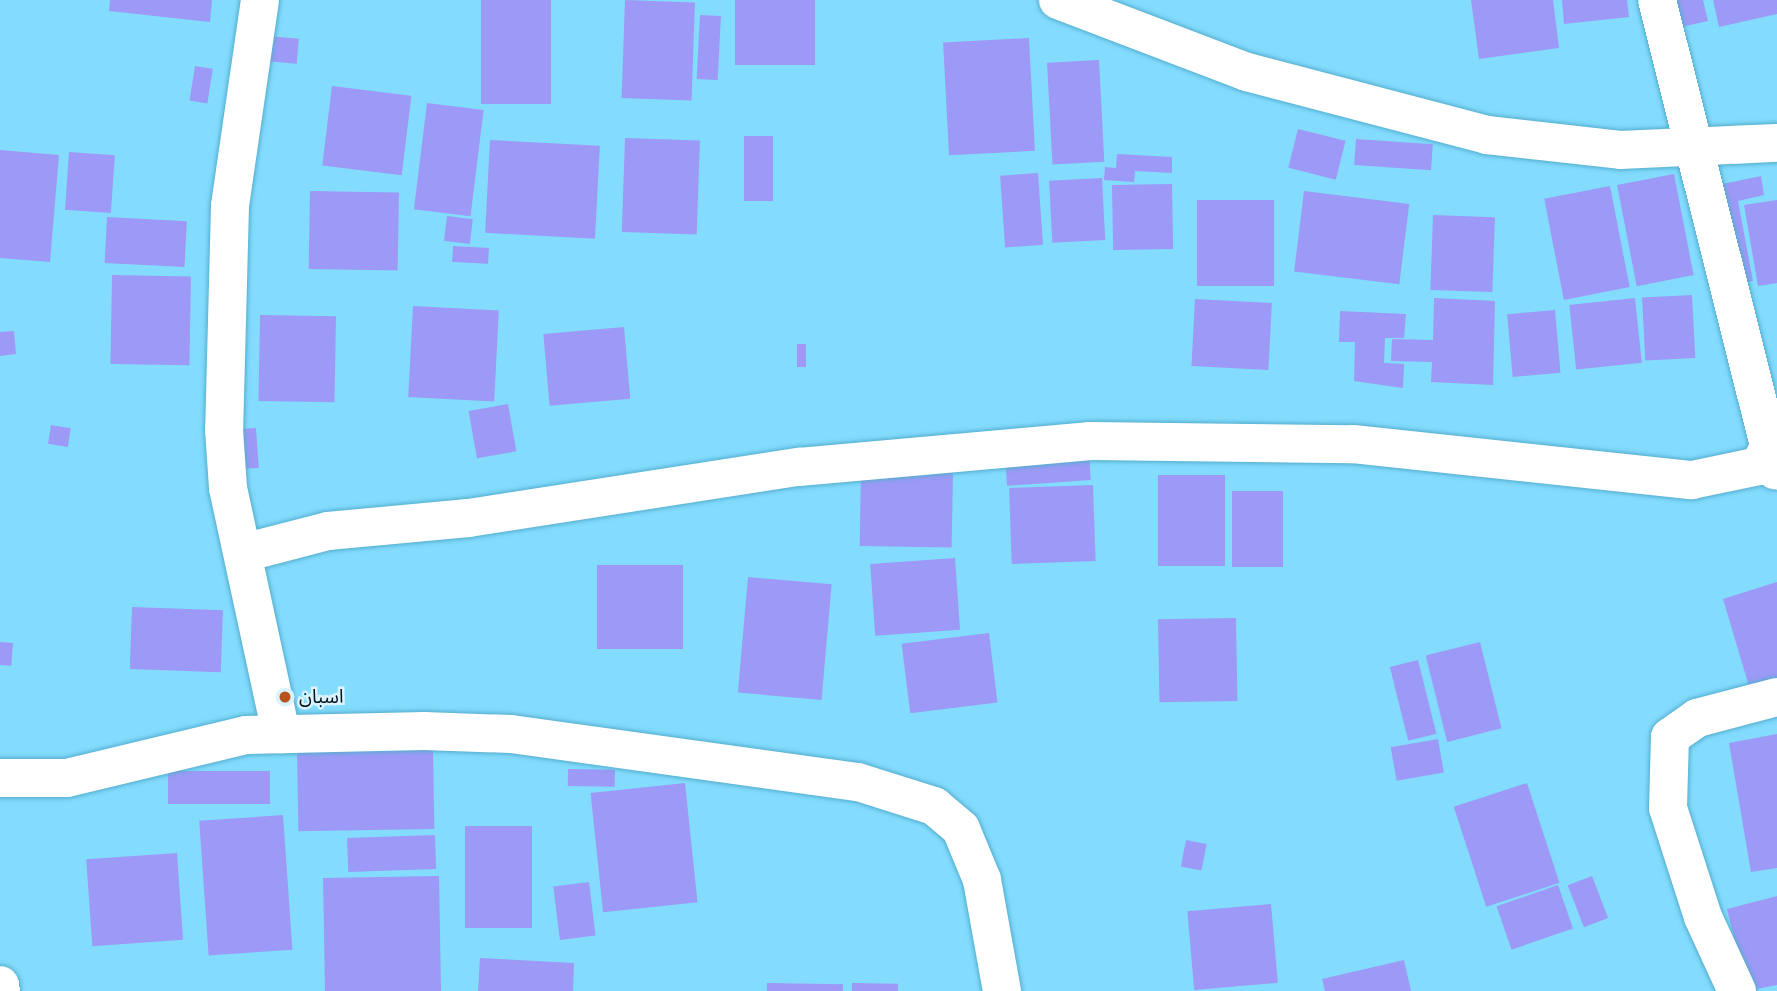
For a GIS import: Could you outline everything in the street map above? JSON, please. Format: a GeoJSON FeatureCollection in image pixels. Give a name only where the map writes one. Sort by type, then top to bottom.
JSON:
{"type":"FeatureCollection","features":[{"type":"Feature","properties":{"kind":"street"},"geometry":{"type":"LineString","coordinates":[[260,0],[230,206],[224,319],[228,488],[247,552],[281,734]]}},
{"type":"Feature","properties":{"kind":"street"},"geometry":{"type":"LineString","coordinates":[[1058,0],[1247,72],[1487,135],[1620,150],[1777,143]]}},
{"type":"Feature","properties":{"kind":"street"},"geometry":{"type":"LineString","coordinates":[[247,552],[328,531],[468,518],[799,467],[1078,442],[1353,444],[1692,480],[1773,462],[1657,0]]}},
{"type":"Feature","properties":{"kind":"street"},"geometry":{"type":"LineString","coordinates":[[1737,991],[1703,917],[1668,808],[1670,737],[1697,718],[1777,697]]}},
{"type":"Feature","properties":{"kind":"street"},"geometry":{"type":"LineString","coordinates":[[0,778],[67,778],[246,735],[511,734],[901,792],[934,806],[961,829],[982,880],[1002,991]]}},
{"type":"Feature","properties":{"kind":"street"},"geometry":{"type":"LineString","coordinates":[[0,985],[1,991]]}},
{"type":"Feature","properties":{"kind":"building"},"geometry":{"type":"Polygon","coordinates":[[[110,0],[212,0],[210,22],[109,11],[110,0]]]}},
{"type":"Feature","properties":{"kind":"building"},"geometry":{"type":"Polygon","coordinates":[[[481,0],[551,0],[551,104],[481,104],[481,0]]]}},
{"type":"Feature","properties":{"kind":"building"},"geometry":{"type":"Polygon","coordinates":[[[625,0],[695,2],[692,100],[622,98],[625,0]]]}},
{"type":"Feature","properties":{"kind":"building"},"geometry":{"type":"Polygon","coordinates":[[[735,0],[815,0],[815,65],[735,65],[735,0]]]}},
{"type":"Feature","properties":{"kind":"building"},"geometry":{"type":"Polygon","coordinates":[[[1471,0],[1553,0],[1559,48],[1479,59],[1471,0]]]}},
{"type":"Feature","properties":{"kind":"building"},"geometry":{"type":"Polygon","coordinates":[[[1562,0],[1627,0],[1629,17],[1564,24],[1562,0]]]}},
{"type":"Feature","properties":{"kind":"building"},"geometry":{"type":"Polygon","coordinates":[[[1674,0],[1703,0],[1708,21],[1681,27],[1674,0]]]}},
{"type":"Feature","properties":{"kind":"building"},"geometry":{"type":"Polygon","coordinates":[[[1713,0],[1777,0],[1777,14],[1719,27],[1713,0]]]}},
{"type":"Feature","properties":{"kind":"building"},"geometry":{"type":"Polygon","coordinates":[[[700,15],[721,16],[718,80],[697,79],[700,15]]]}},
{"type":"Feature","properties":{"kind":"building"},"geometry":{"type":"Polygon","coordinates":[[[267,36],[299,39],[297,64],[265,61],[267,36]]]}},
{"type":"Feature","properties":{"kind":"building"},"geometry":{"type":"Polygon","coordinates":[[[1029,38],[1035,151],[949,155],[943,43],[1029,38]]]}},
{"type":"Feature","properties":{"kind":"building"},"geometry":{"type":"Polygon","coordinates":[[[1099,60],[1104,162],[1052,165],[1047,63],[1099,60]]]}},
{"type":"Feature","properties":{"kind":"building"},"geometry":{"type":"Polygon","coordinates":[[[195,66],[213,69],[207,103],[190,101],[195,66]]]}},
{"type":"Feature","properties":{"kind":"building"},"geometry":{"type":"Polygon","coordinates":[[[332,86],[411,96],[402,175],[322,165],[332,86]]]}},
{"type":"Feature","properties":{"kind":"building"},"geometry":{"type":"Polygon","coordinates":[[[427,103],[484,110],[471,216],[414,209],[427,103]]]}},
{"type":"Feature","properties":{"kind":"building"},"geometry":{"type":"Polygon","coordinates":[[[1298,129],[1346,141],[1336,180],[1288,168],[1298,129]]]}},
{"type":"Feature","properties":{"kind":"building"},"geometry":{"type":"Polygon","coordinates":[[[744,136],[773,136],[773,201],[744,201],[744,136]]]}},
{"type":"Feature","properties":{"kind":"building"},"geometry":{"type":"Polygon","coordinates":[[[625,138],[700,141],[697,235],[622,232],[625,138]]]}},
{"type":"Feature","properties":{"kind":"building"},"geometry":{"type":"Polygon","coordinates":[[[1356,139],[1433,144],[1431,170],[1354,165],[1356,139]]]}},
{"type":"Feature","properties":{"kind":"building"},"geometry":{"type":"Polygon","coordinates":[[[490,140],[600,146],[595,239],[485,233],[490,140]]]}},
{"type":"Feature","properties":{"kind":"building"},"geometry":{"type":"Polygon","coordinates":[[[0,150],[59,155],[50,262],[0,258],[0,150]]]}},
{"type":"Feature","properties":{"kind":"building"},"geometry":{"type":"Polygon","coordinates":[[[69,152],[115,155],[111,213],[65,210],[69,152]]]}},
{"type":"Feature","properties":{"kind":"building"},"geometry":{"type":"Polygon","coordinates":[[[1117,154],[1172,157],[1172,173],[1135,171],[1134,182],[1104,180],[1105,167],[1116,168],[1117,154]]]}},
{"type":"Feature","properties":{"kind":"building"},"geometry":{"type":"Polygon","coordinates":[[[1038,173],[1043,245],[1005,247],[1000,176],[1038,173]]]}},
{"type":"Feature","properties":{"kind":"building"},"geometry":{"type":"Polygon","coordinates":[[[1674,174],[1694,275],[1637,286],[1617,185],[1674,174]]]}},
{"type":"Feature","properties":{"kind":"building"},"geometry":{"type":"Polygon","coordinates":[[[1761,176],[1764,195],[1738,201],[1753,281],[1733,285],[1713,186],[1761,176]]]}},
{"type":"Feature","properties":{"kind":"building"},"geometry":{"type":"Polygon","coordinates":[[[1102,178],[1105,240],[1052,243],[1049,181],[1102,178]]]}},
{"type":"Feature","properties":{"kind":"building"},"geometry":{"type":"Polygon","coordinates":[[[1172,184],[1173,249],[1113,250],[1112,185],[1172,184]]]}},
{"type":"Feature","properties":{"kind":"building"},"geometry":{"type":"Polygon","coordinates":[[[1610,186],[1630,287],[1564,300],[1544,199],[1610,186]]]}},
{"type":"Feature","properties":{"kind":"building"},"geometry":{"type":"Polygon","coordinates":[[[310,191],[399,193],[398,271],[309,269],[310,191]]]}},
{"type":"Feature","properties":{"kind":"building"},"geometry":{"type":"Polygon","coordinates":[[[1304,191],[1409,204],[1399,284],[1294,271],[1304,191]]]}},
{"type":"Feature","properties":{"kind":"building"},"geometry":{"type":"Polygon","coordinates":[[[1197,200],[1274,200],[1274,286],[1197,286],[1197,200]]]}},
{"type":"Feature","properties":{"kind":"building"},"geometry":{"type":"Polygon","coordinates":[[[1777,200],[1777,283],[1758,286],[1744,205],[1777,200]]]}},
{"type":"Feature","properties":{"kind":"building"},"geometry":{"type":"Polygon","coordinates":[[[1433,215],[1495,217],[1492,292],[1430,290],[1433,215]]]}},
{"type":"Feature","properties":{"kind":"building"},"geometry":{"type":"Polygon","coordinates":[[[447,216],[473,219],[470,244],[444,241],[447,216]]]}},
{"type":"Feature","properties":{"kind":"building"},"geometry":{"type":"Polygon","coordinates":[[[107,217],[187,221],[184,267],[105,263],[107,217]]]}},
{"type":"Feature","properties":{"kind":"building"},"geometry":{"type":"Polygon","coordinates":[[[453,246],[489,248],[488,264],[452,262],[453,246]]]}},
{"type":"Feature","properties":{"kind":"building"},"geometry":{"type":"Polygon","coordinates":[[[112,275],[191,276],[189,365],[110,364],[112,275]]]}},
{"type":"Feature","properties":{"kind":"building"},"geometry":{"type":"Polygon","coordinates":[[[1692,295],[1695,358],[1645,361],[1642,298],[1692,295]]]}},
{"type":"Feature","properties":{"kind":"building"},"geometry":{"type":"Polygon","coordinates":[[[1434,298],[1495,301],[1493,385],[1431,382],[1432,362],[1391,361],[1392,339],[1433,340],[1434,298]]]}},
{"type":"Feature","properties":{"kind":"building"},"geometry":{"type":"Polygon","coordinates":[[[1635,298],[1642,363],[1576,370],[1569,305],[1635,298]]]}},
{"type":"Feature","properties":{"kind":"building"},"geometry":{"type":"Polygon","coordinates":[[[1195,299],[1272,303],[1268,370],[1191,366],[1195,299]]]}},
{"type":"Feature","properties":{"kind":"building"},"geometry":{"type":"Polygon","coordinates":[[[413,306],[499,311],[494,401],[408,397],[413,306]]]}},
{"type":"Feature","properties":{"kind":"building"},"geometry":{"type":"Polygon","coordinates":[[[1555,310],[1560,373],[1513,377],[1507,314],[1555,310]]]}},
{"type":"Feature","properties":{"kind":"building"},"geometry":{"type":"Polygon","coordinates":[[[1340,311],[1406,314],[1404,338],[1385,338],[1384,363],[1404,364],[1403,388],[1354,381],[1355,342],[1339,342],[1340,311]]]}},
{"type":"Feature","properties":{"kind":"building"},"geometry":{"type":"Polygon","coordinates":[[[260,315],[336,316],[334,402],[258,401],[260,315]]]}},
{"type":"Feature","properties":{"kind":"building"},"geometry":{"type":"Polygon","coordinates":[[[624,327],[630,399],[550,406],[543,334],[624,327]]]}},
{"type":"Feature","properties":{"kind":"building"},"geometry":{"type":"Polygon","coordinates":[[[14,331],[16,354],[0,356],[0,332],[14,331]]]}},
{"type":"Feature","properties":{"kind":"building"},"geometry":{"type":"Polygon","coordinates":[[[797,344],[806,344],[806,367],[797,367],[797,344]]]}},
{"type":"Feature","properties":{"kind":"building"},"geometry":{"type":"Polygon","coordinates":[[[508,404],[516,451],[477,458],[469,411],[508,404]]]}},
{"type":"Feature","properties":{"kind":"building"},"geometry":{"type":"Polygon","coordinates":[[[51,425],[71,428],[68,447],[48,444],[51,425]]]}},
{"type":"Feature","properties":{"kind":"building"},"geometry":{"type":"Polygon","coordinates":[[[256,428],[259,468],[237,469],[234,430],[256,428]]]}},
{"type":"Feature","properties":{"kind":"building"},"geometry":{"type":"Polygon","coordinates":[[[1089,454],[1091,480],[1007,486],[1005,460],[1089,454]]]}},
{"type":"Feature","properties":{"kind":"building"},"geometry":{"type":"Polygon","coordinates":[[[861,470],[953,472],[952,548],[860,546],[861,470]]]}},
{"type":"Feature","properties":{"kind":"building"},"geometry":{"type":"Polygon","coordinates":[[[1158,475],[1225,475],[1225,566],[1158,566],[1158,475]]]}},
{"type":"Feature","properties":{"kind":"building"},"geometry":{"type":"Polygon","coordinates":[[[1093,485],[1096,561],[1012,564],[1009,488],[1093,485]]]}},
{"type":"Feature","properties":{"kind":"building"},"geometry":{"type":"Polygon","coordinates":[[[1232,491],[1283,491],[1283,567],[1232,567],[1232,491]]]}},
{"type":"Feature","properties":{"kind":"building"},"geometry":{"type":"Polygon","coordinates":[[[955,558],[960,630],[875,636],[870,564],[955,558]]]}},
{"type":"Feature","properties":{"kind":"building"},"geometry":{"type":"Polygon","coordinates":[[[597,565],[683,565],[683,649],[597,649],[597,565]]]}},
{"type":"Feature","properties":{"kind":"building"},"geometry":{"type":"Polygon","coordinates":[[[748,577],[832,584],[822,700],[738,693],[748,577]]]}},
{"type":"Feature","properties":{"kind":"building"},"geometry":{"type":"Polygon","coordinates":[[[1777,582],[1777,685],[1751,693],[1723,599],[1777,582]]]}},
{"type":"Feature","properties":{"kind":"building"},"geometry":{"type":"Polygon","coordinates":[[[132,607],[223,610],[221,672],[130,669],[132,607]]]}},
{"type":"Feature","properties":{"kind":"building"},"geometry":{"type":"Polygon","coordinates":[[[1236,618],[1237,701],[1159,702],[1158,619],[1236,618]]]}},
{"type":"Feature","properties":{"kind":"building"},"geometry":{"type":"Polygon","coordinates":[[[989,633],[998,702],[910,713],[902,644],[989,633]]]}},
{"type":"Feature","properties":{"kind":"building"},"geometry":{"type":"Polygon","coordinates":[[[0,642],[13,643],[11,666],[0,665],[0,642]]]}},
{"type":"Feature","properties":{"kind":"building"},"geometry":{"type":"Polygon","coordinates":[[[1480,642],[1502,728],[1447,742],[1426,656],[1480,642]]]}},
{"type":"Feature","properties":{"kind":"building"},"geometry":{"type":"Polygon","coordinates":[[[1418,660],[1436,734],[1408,741],[1390,667],[1418,660]]]}},
{"type":"Feature","properties":{"kind":"building"},"geometry":{"type":"Polygon","coordinates":[[[1777,734],[1777,868],[1751,872],[1729,743],[1777,734]]]}},
{"type":"Feature","properties":{"kind":"building"},"geometry":{"type":"Polygon","coordinates":[[[1438,739],[1444,772],[1397,781],[1391,747],[1438,739]]]}},
{"type":"Feature","properties":{"kind":"building"},"geometry":{"type":"Polygon","coordinates":[[[433,750],[434,829],[298,831],[297,752],[433,750]]]}},
{"type":"Feature","properties":{"kind":"building"},"geometry":{"type":"Polygon","coordinates":[[[568,769],[615,770],[615,787],[568,786],[568,769]]]}},
{"type":"Feature","properties":{"kind":"building"},"geometry":{"type":"Polygon","coordinates":[[[168,771],[270,771],[270,804],[168,804],[168,771]]]}},
{"type":"Feature","properties":{"kind":"building"},"geometry":{"type":"Polygon","coordinates":[[[685,783],[698,902],[603,912],[591,793],[685,783]]]}},
{"type":"Feature","properties":{"kind":"building"},"geometry":{"type":"Polygon","coordinates":[[[1527,783],[1559,883],[1486,907],[1454,807],[1527,783]]]}},
{"type":"Feature","properties":{"kind":"building"},"geometry":{"type":"Polygon","coordinates":[[[283,815],[292,950],[209,956],[199,821],[283,815]]]}},
{"type":"Feature","properties":{"kind":"building"},"geometry":{"type":"Polygon","coordinates":[[[465,826],[532,826],[532,928],[465,928],[465,826]]]}},
{"type":"Feature","properties":{"kind":"building"},"geometry":{"type":"Polygon","coordinates":[[[435,835],[436,869],[348,872],[347,838],[435,835]]]}},
{"type":"Feature","properties":{"kind":"building"},"geometry":{"type":"Polygon","coordinates":[[[1186,840],[1207,844],[1201,871],[1181,867],[1186,840]]]}},
{"type":"Feature","properties":{"kind":"building"},"geometry":{"type":"Polygon","coordinates":[[[177,853],[183,940],[92,946],[86,859],[177,853]]]}},
{"type":"Feature","properties":{"kind":"building"},"geometry":{"type":"Polygon","coordinates":[[[439,876],[441,991],[325,991],[323,878],[439,876]]]}},
{"type":"Feature","properties":{"kind":"building"},"geometry":{"type":"Polygon","coordinates":[[[1592,876],[1608,918],[1584,927],[1568,885],[1592,876]]]}},
{"type":"Feature","properties":{"kind":"building"},"geometry":{"type":"Polygon","coordinates":[[[589,882],[596,936],[560,940],[553,886],[589,882]]]}},
{"type":"Feature","properties":{"kind":"building"},"geometry":{"type":"Polygon","coordinates":[[[1558,885],[1573,928],[1512,950],[1497,906],[1558,885]]]}},
{"type":"Feature","properties":{"kind":"building"},"geometry":{"type":"Polygon","coordinates":[[[1777,896],[1777,985],[1747,991],[1727,909],[1777,896]]]}},
{"type":"Feature","properties":{"kind":"building"},"geometry":{"type":"Polygon","coordinates":[[[1271,904],[1278,983],[1194,990],[1187,911],[1271,904]]]}},
{"type":"Feature","properties":{"kind":"building"},"geometry":{"type":"Polygon","coordinates":[[[480,958],[574,963],[573,991],[478,991],[480,958]]]}},
{"type":"Feature","properties":{"kind":"building"},"geometry":{"type":"Polygon","coordinates":[[[1404,960],[1411,991],[1325,991],[1322,979],[1404,960]]]}},
{"type":"Feature","properties":{"kind":"building"},"geometry":{"type":"Polygon","coordinates":[[[767,983],[843,984],[843,991],[767,991],[767,983]]]}},
{"type":"Feature","properties":{"kind":"building"},"geometry":{"type":"Polygon","coordinates":[[[852,983],[898,984],[898,991],[852,991],[852,983]]]}},
{"type":"Feature","properties":{"kind":"place","name":"اسبان"},"geometry":{"type":"Point","coordinates":[285,697]}}]}
